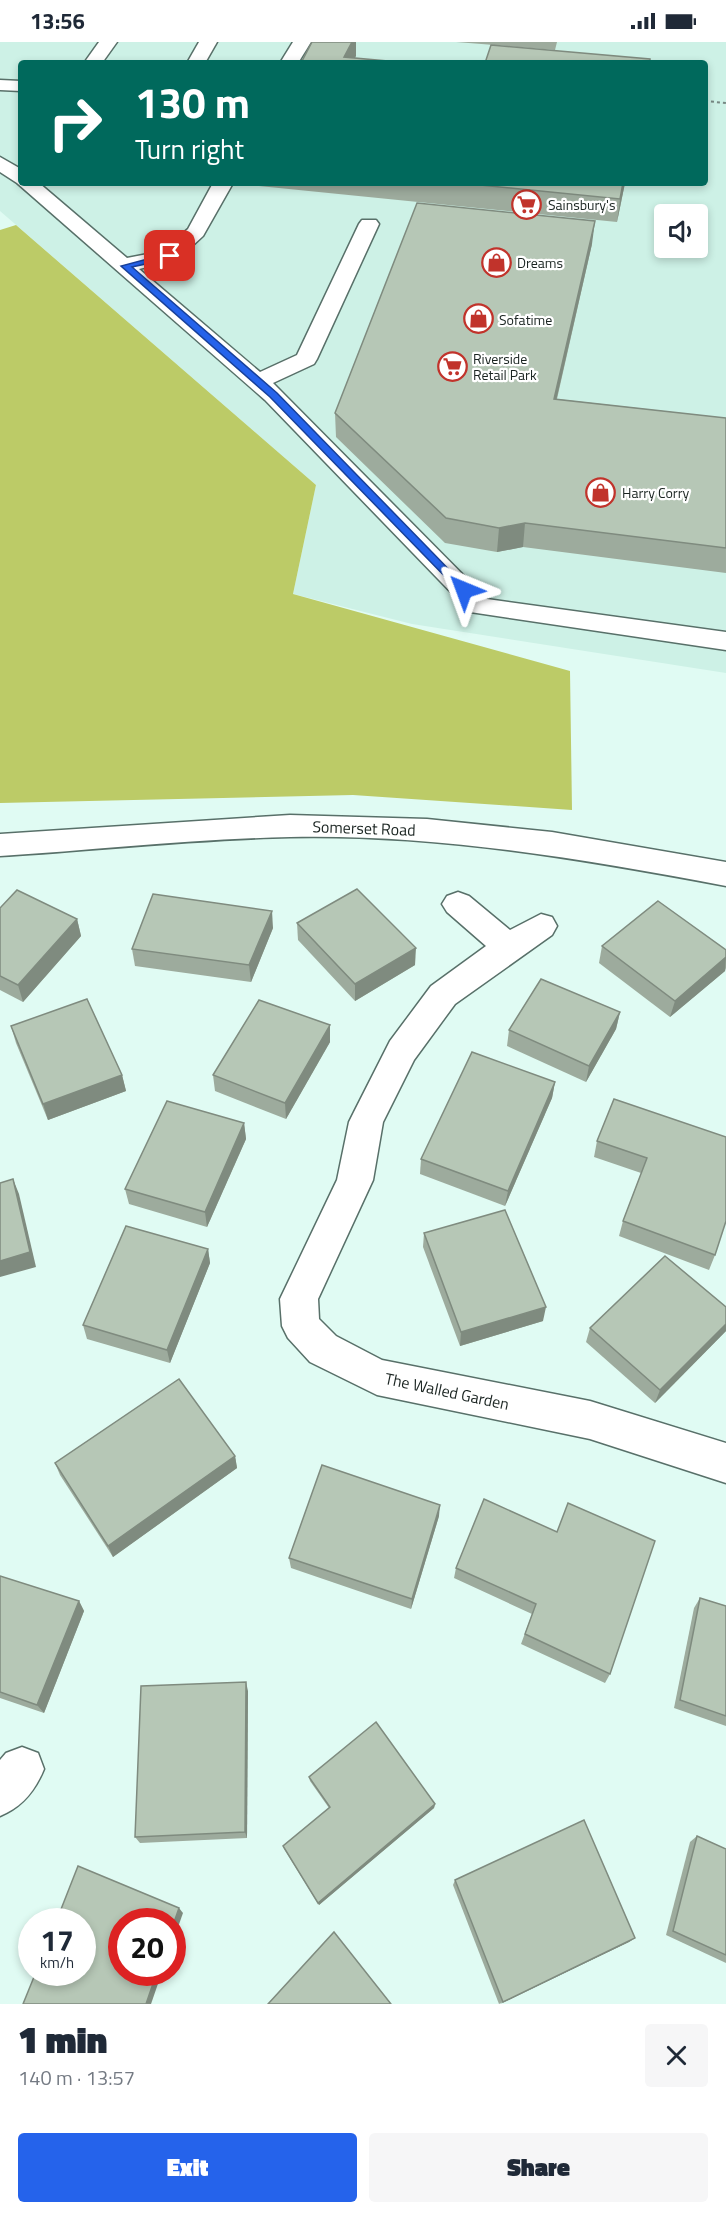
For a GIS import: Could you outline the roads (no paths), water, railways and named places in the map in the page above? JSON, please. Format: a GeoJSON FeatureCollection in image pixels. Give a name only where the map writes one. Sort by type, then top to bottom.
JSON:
{"type":"FeatureCollection","features":[{"type":"Feature","properties":{"kind":"street"},"geometry":{"type":"LineString","coordinates":[[95,60],[108,42]]}},
{"type":"Feature","properties":{"kind":"street"},"geometry":{"type":"LineString","coordinates":[[198,60],[208,42]]}},
{"type":"Feature","properties":{"kind":"street"},"geometry":{"type":"LineString","coordinates":[[291,60],[302,42]]}},
{"type":"Feature","properties":{"kind":"street"},"geometry":{"type":"LineString","coordinates":[[0,85],[18,86]]}},
{"type":"Feature","properties":{"kind":"street"},"geometry":{"type":"LineString","coordinates":[[32,186],[258,381],[479,606],[726,641]]}},
{"type":"Feature","properties":{"kind":"street"},"geometry":{"type":"LineString","coordinates":[[125,266],[170,256],[196,232],[221,186]]}},
{"type":"Feature","properties":{"kind":"street"},"geometry":{"type":"LineString","coordinates":[[258,381],[306,359],[369,224]]}},
{"type":"Feature","properties":{"kind":"street","name":"Somerset Road"},"geometry":{"type":"LineString","coordinates":[[0,844],[290,826],[427,830],[552,843],[726,874]]}},
{"type":"Feature","properties":{"kind":"street"},"geometry":{"type":"LineString","coordinates":[[458,904],[508,947]]}},
{"type":"Feature","properties":{"kind":"street","name":"The Walled Garden"},"geometry":{"type":"LineString","coordinates":[[541,926],[508,947],[443,995],[402,1051],[366,1122],[355,1180],[299,1299],[301,1326],[323,1349],[377,1377],[590,1420],[726,1463]]}},
{"type":"Feature","properties":{"kind":"place","name":"Sainsbury's"},"geometry":{"type":"Point","coordinates":[527,204]}},
{"type":"Feature","properties":{"kind":"place","name":"Dreams"},"geometry":{"type":"Point","coordinates":[496,262]}},
{"type":"Feature","properties":{"kind":"place","name":"Sofatime"},"geometry":{"type":"Point","coordinates":[478,319]}},
{"type":"Feature","properties":{"kind":"place","name":"Riverside Retail Park"},"geometry":{"type":"Point","coordinates":[452,366]}},
{"type":"Feature","properties":{"kind":"place","name":"Harry Corry"},"geometry":{"type":"Point","coordinates":[601,492]}}]}
